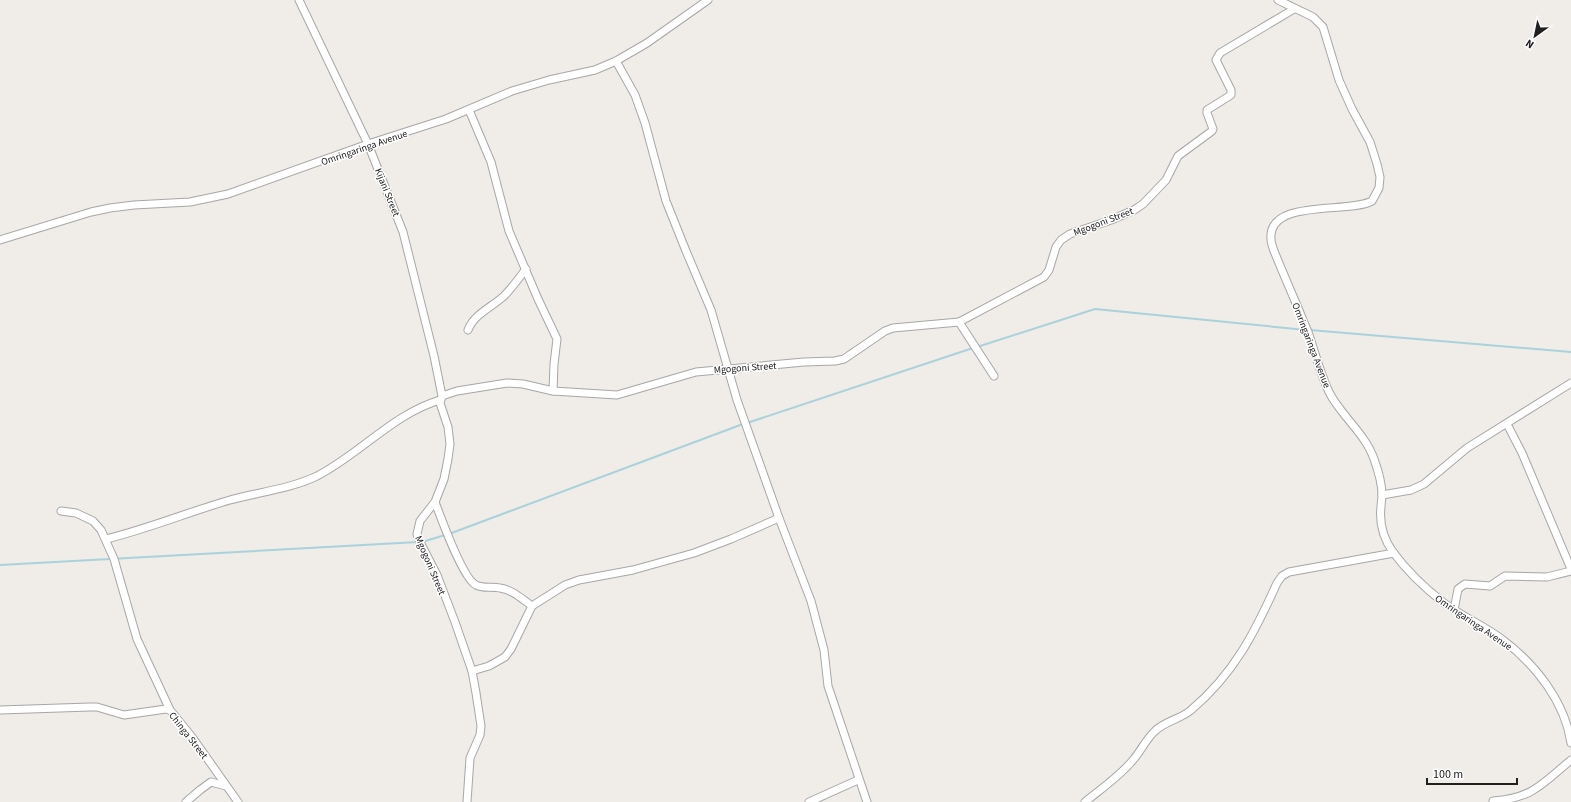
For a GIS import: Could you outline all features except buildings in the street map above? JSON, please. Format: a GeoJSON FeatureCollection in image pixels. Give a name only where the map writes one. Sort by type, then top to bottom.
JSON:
{"type":"FeatureCollection","features":[{"type":"Feature","properties":{"kind":"street","name":"Kijani Street"},"geometry":{"type":"LineString","coordinates":[[299,0],[368,144],[403,232],[434,356],[441,398]]}},
{"type":"Feature","properties":{"kind":"street","name":"Omringaringa Avenue"},"geometry":{"type":"LineString","coordinates":[[0,240],[91,212],[110,208],[190,202],[228,194],[368,144],[426,126],[469,110],[512,91],[549,80],[595,70],[616,61],[647,43],[708,0]]}},
{"type":"Feature","properties":{"kind":"street","name":"Omringaringa Avenue"},"geometry":{"type":"LineString","coordinates":[[1278,0],[1294,9],[1314,17],[1324,27],[1339,80],[1346,97],[1370,142],[1380,177],[1379,188],[1375,198],[1368,203],[1300,211],[1289,214],[1279,219],[1272,231],[1271,239],[1274,251],[1307,330],[1323,379],[1330,394],[1368,445],[1374,459],[1380,480],[1382,495],[1382,531],[1384,538],[1394,553],[1436,597],[1454,610],[1502,639],[1534,667],[1561,709],[1569,731],[1571,743]]}},
{"type":"Feature","properties":{"kind":"street","name":"Mgogoni Street"},"geometry":{"type":"LineString","coordinates":[[467,802],[470,758],[480,735],[481,726],[472,671],[437,575],[417,534],[420,521],[436,502],[444,479],[450,444],[448,427],[441,398],[457,391],[507,383],[523,384],[553,391],[616,395],[696,372],[835,361],[844,359],[885,330],[959,322],[1044,277],[1049,270],[1056,247],[1061,240],[1070,234],[1111,220],[1134,210],[1147,200],[1166,180],[1178,156],[1212,131],[1213,129],[1206,111],[1231,95],[1231,90],[1216,60],[1217,56],[1294,9]]}},
{"type":"Feature","properties":{"kind":"street"},"geometry":{"type":"LineString","coordinates":[[616,61],[632,90],[645,123],[666,201],[711,310],[737,400],[779,518],[811,601],[824,650],[828,686],[858,780],[867,802]]}},
{"type":"Feature","properties":{"kind":"street"},"geometry":{"type":"LineString","coordinates":[[469,110],[491,162],[506,223],[538,299],[557,338],[553,391]]}},
{"type":"Feature","properties":{"kind":"street"},"geometry":{"type":"LineString","coordinates":[[468,330],[474,319],[495,304],[526,269]]}},
{"type":"Feature","properties":{"kind":"street"},"geometry":{"type":"LineString","coordinates":[[959,322],[994,376]]}},
{"type":"Feature","properties":{"kind":"street"},"geometry":{"type":"LineString","coordinates":[[1382,495],[1411,490],[1424,484],[1467,448],[1571,383]]}},
{"type":"Feature","properties":{"kind":"street"},"geometry":{"type":"LineString","coordinates":[[106,539],[137,532],[230,500],[297,484],[316,476],[354,453],[389,426],[409,413],[441,398]]}},
{"type":"Feature","properties":{"kind":"street"},"geometry":{"type":"LineString","coordinates":[[1454,610],[1458,588],[1465,584],[1490,586],[1505,576],[1547,577],[1571,570],[1522,453],[1507,424]]}},
{"type":"Feature","properties":{"kind":"street"},"geometry":{"type":"LineString","coordinates":[[436,502],[448,535],[470,581],[480,587],[498,587],[507,589],[532,606]]}},
{"type":"Feature","properties":{"kind":"street"},"geometry":{"type":"LineString","coordinates":[[61,512],[76,513],[93,522],[101,530],[106,539],[114,559],[137,639],[170,710]]}},
{"type":"Feature","properties":{"kind":"street"},"geometry":{"type":"LineString","coordinates":[[472,671],[489,666],[505,657],[511,649],[532,606],[555,590],[579,580],[634,570],[694,553],[779,518]]}},
{"type":"Feature","properties":{"kind":"street"},"geometry":{"type":"LineString","coordinates":[[1085,802],[1132,761],[1155,731],[1161,726],[1182,717],[1222,679],[1251,638],[1277,583],[1282,576],[1289,572],[1394,553]]}},
{"type":"Feature","properties":{"kind":"street","name":"Chinga Street"},"geometry":{"type":"LineString","coordinates":[[0,710],[90,707],[124,715],[166,709],[170,710],[192,737],[238,802]]}},
{"type":"Feature","properties":{"kind":"street"},"geometry":{"type":"LineString","coordinates":[[1493,801],[1510,800],[1533,791],[1571,760]]}},
{"type":"Feature","properties":{"kind":"street"},"geometry":{"type":"LineString","coordinates":[[809,802],[858,780]]}},
{"type":"Feature","properties":{"kind":"street"},"geometry":{"type":"LineString","coordinates":[[186,802],[211,782],[226,786]]}},
{"type":"Feature","properties":{"kind":"waterway"},"geometry":{"type":"LineString","coordinates":[[977,347],[1095,309],[1306,330]]}},
{"type":"Feature","properties":{"kind":"waterway"},"geometry":{"type":"LineString","coordinates":[[1310,330],[1571,352]]}},
{"type":"Feature","properties":{"kind":"waterway"},"geometry":{"type":"LineString","coordinates":[[747,423],[973,348]]}},
{"type":"Feature","properties":{"kind":"waterway"},"geometry":{"type":"LineString","coordinates":[[449,534],[743,424]]}},
{"type":"Feature","properties":{"kind":"waterway"},"geometry":{"type":"LineString","coordinates":[[422,542],[445,535]]}},
{"type":"Feature","properties":{"kind":"waterway"},"geometry":{"type":"LineString","coordinates":[[0,565],[418,542]]}}]}
